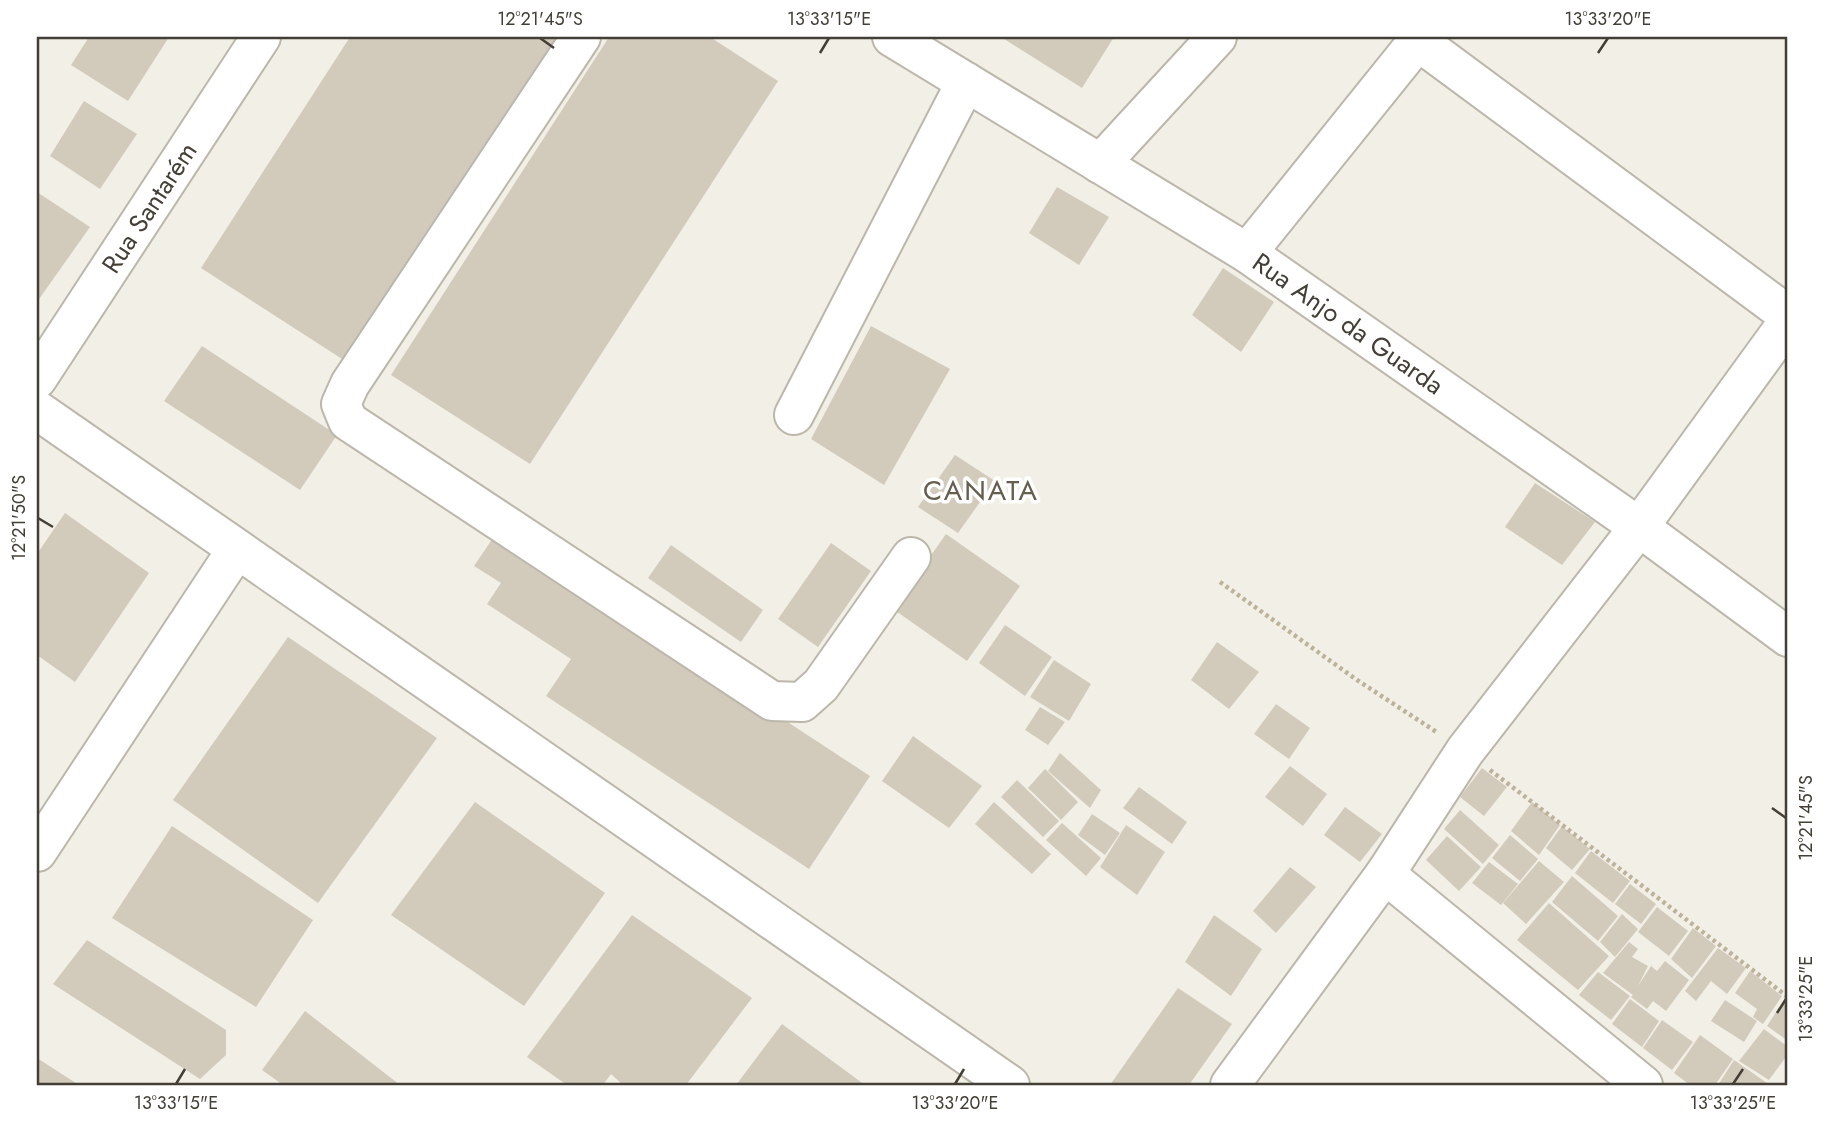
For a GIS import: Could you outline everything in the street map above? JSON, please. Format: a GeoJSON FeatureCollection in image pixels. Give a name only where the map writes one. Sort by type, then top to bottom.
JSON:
{"type":"FeatureCollection","features":[{"type":"Feature","properties":{"kind":"street","name":"Rua Santarém"},"geometry":{"type":"LineString","coordinates":[[37,379],[261,37]]}},
{"type":"Feature","properties":{"kind":"street"},"geometry":{"type":"LineString","coordinates":[[581,37],[350,384],[341,404],[348,421],[772,701],[802,702],[821,685],[911,556]]}},
{"type":"Feature","properties":{"kind":"street","name":"Rua Anjo da Guarda"},"geometry":{"type":"LineString","coordinates":[[892,37],[1247,253],[1639,527],[1788,637]]}},
{"type":"Feature","properties":{"kind":"street"},"geometry":{"type":"LineString","coordinates":[[1100,164],[1217,37]]}},
{"type":"Feature","properties":{"kind":"street"},"geometry":{"type":"LineString","coordinates":[[1247,253],[1420,39],[1788,315]]}},
{"type":"Feature","properties":{"kind":"street"},"geometry":{"type":"LineString","coordinates":[[794,415],[966,82]]}},
{"type":"Feature","properties":{"kind":"street"},"geometry":{"type":"LineString","coordinates":[[1230,1085],[1385,874],[1465,751],[1639,527],[1788,322]]}},
{"type":"Feature","properties":{"kind":"street"},"geometry":{"type":"LineString","coordinates":[[37,410],[1010,1085]]}},
{"type":"Feature","properties":{"kind":"street"},"geometry":{"type":"LineString","coordinates":[[37,852],[237,549]]}},
{"type":"Feature","properties":{"kind":"street"},"geometry":{"type":"LineString","coordinates":[[1385,874],[1643,1085]]}},
{"type":"Feature","properties":{"kind":"path"},"geometry":{"type":"LineString","coordinates":[[1220,582],[1357,680],[1465,751],[1788,997]]}},
{"type":"Feature","properties":{"kind":"building"},"geometry":{"type":"Polygon","coordinates":[[[89,37],[169,37],[128,101],[71,65],[89,37]]]}},
{"type":"Feature","properties":{"kind":"building"},"geometry":{"type":"Polygon","coordinates":[[[350,37],[567,37],[353,366],[201,268],[350,37]]]}},
{"type":"Feature","properties":{"kind":"building"},"geometry":{"type":"Polygon","coordinates":[[[609,37],[710,37],[778,81],[530,464],[391,375],[609,37]]]}},
{"type":"Feature","properties":{"kind":"building"},"geometry":{"type":"Polygon","coordinates":[[[1001,37],[1114,37],[1082,88],[1001,37]]]}},
{"type":"Feature","properties":{"kind":"building"},"geometry":{"type":"Polygon","coordinates":[[[84,101],[137,134],[100,189],[50,156],[84,101]]]}},
{"type":"Feature","properties":{"kind":"building"},"geometry":{"type":"Polygon","coordinates":[[[1057,187],[1109,217],[1079,265],[1029,233],[1057,187]]]}},
{"type":"Feature","properties":{"kind":"building"},"geometry":{"type":"Polygon","coordinates":[[[37,192],[90,227],[37,302],[37,192]]]}},
{"type":"Feature","properties":{"kind":"building"},"geometry":{"type":"Polygon","coordinates":[[[1223,268],[1274,302],[1241,352],[1192,315],[1223,268]]]}},
{"type":"Feature","properties":{"kind":"building"},"geometry":{"type":"Polygon","coordinates":[[[871,326],[950,369],[884,485],[811,439],[871,326]]]}},
{"type":"Feature","properties":{"kind":"building"},"geometry":{"type":"Polygon","coordinates":[[[202,346],[337,435],[300,490],[164,401],[202,346]]]}},
{"type":"Feature","properties":{"kind":"building"},"geometry":{"type":"Polygon","coordinates":[[[955,455],[995,481],[958,533],[918,507],[955,455]]]}},
{"type":"Feature","properties":{"kind":"building"},"geometry":{"type":"Polygon","coordinates":[[[1535,483],[1595,522],[1562,565],[1505,527],[1535,483]]]}},
{"type":"Feature","properties":{"kind":"building"},"geometry":{"type":"Polygon","coordinates":[[[65,513],[149,573],[75,682],[37,655],[37,554],[65,513]]]}},
{"type":"Feature","properties":{"kind":"building"},"geometry":{"type":"Polygon","coordinates":[[[497,532],[870,776],[809,869],[546,696],[571,659],[487,604],[501,583],[474,566],[497,532]]]}},
{"type":"Feature","properties":{"kind":"building"},"geometry":{"type":"Polygon","coordinates":[[[946,534],[1020,586],[967,661],[893,609],[946,534]]]}},
{"type":"Feature","properties":{"kind":"building"},"geometry":{"type":"Polygon","coordinates":[[[831,543],[871,571],[818,647],[778,619],[831,543]]]}},
{"type":"Feature","properties":{"kind":"building"},"geometry":{"type":"Polygon","coordinates":[[[671,545],[763,610],[741,642],[648,578],[671,545]]]}},
{"type":"Feature","properties":{"kind":"building"},"geometry":{"type":"Polygon","coordinates":[[[1005,625],[1052,657],[1025,696],[979,663],[1005,625]]]}},
{"type":"Feature","properties":{"kind":"building"},"geometry":{"type":"Polygon","coordinates":[[[288,637],[437,738],[318,903],[173,800],[288,637]]]}},
{"type":"Feature","properties":{"kind":"building"},"geometry":{"type":"Polygon","coordinates":[[[1217,642],[1259,672],[1229,709],[1191,680],[1217,642]]]}},
{"type":"Feature","properties":{"kind":"building"},"geometry":{"type":"Polygon","coordinates":[[[1054,660],[1091,684],[1069,721],[1030,697],[1054,660]]]}},
{"type":"Feature","properties":{"kind":"building"},"geometry":{"type":"Polygon","coordinates":[[[1276,704],[1310,728],[1289,759],[1254,734],[1276,704]]]}},
{"type":"Feature","properties":{"kind":"building"},"geometry":{"type":"Polygon","coordinates":[[[1040,707],[1065,722],[1048,745],[1025,730],[1040,707]]]}},
{"type":"Feature","properties":{"kind":"building"},"geometry":{"type":"Polygon","coordinates":[[[913,736],[982,786],[949,828],[882,781],[913,736]]]}},
{"type":"Feature","properties":{"kind":"building"},"geometry":{"type":"Polygon","coordinates":[[[1060,753],[1101,790],[1090,808],[1048,771],[1060,753]]]}},
{"type":"Feature","properties":{"kind":"building"},"geometry":{"type":"Polygon","coordinates":[[[1290,766],[1327,794],[1303,826],[1265,797],[1290,766]]]}},
{"type":"Feature","properties":{"kind":"building"},"geometry":{"type":"Polygon","coordinates":[[[1482,768],[1507,787],[1484,816],[1460,797],[1482,768]]]}},
{"type":"Feature","properties":{"kind":"building"},"geometry":{"type":"Polygon","coordinates":[[[1045,769],[1078,802],[1061,820],[1028,788],[1045,769]]]}},
{"type":"Feature","properties":{"kind":"building"},"geometry":{"type":"Polygon","coordinates":[[[1017,780],[1059,821],[1043,837],[1001,797],[1017,780]]]}},
{"type":"Feature","properties":{"kind":"building"},"geometry":{"type":"Polygon","coordinates":[[[1139,787],[1187,822],[1172,844],[1123,808],[1139,787]]]}},
{"type":"Feature","properties":{"kind":"building"},"geometry":{"type":"Polygon","coordinates":[[[475,802],[605,893],[524,1006],[391,915],[475,802]]]}},
{"type":"Feature","properties":{"kind":"building"},"geometry":{"type":"Polygon","coordinates":[[[994,802],[1051,854],[1032,874],[975,824],[994,802]]]}},
{"type":"Feature","properties":{"kind":"building"},"geometry":{"type":"Polygon","coordinates":[[[1532,802],[1560,825],[1539,855],[1511,831],[1532,802]]]}},
{"type":"Feature","properties":{"kind":"building"},"geometry":{"type":"Polygon","coordinates":[[[1345,807],[1382,834],[1360,862],[1324,835],[1345,807]]]}},
{"type":"Feature","properties":{"kind":"building"},"geometry":{"type":"Polygon","coordinates":[[[1460,810],[1499,845],[1483,864],[1444,829],[1460,810]]]}},
{"type":"Feature","properties":{"kind":"building"},"geometry":{"type":"Polygon","coordinates":[[[1092,814],[1120,833],[1105,855],[1078,835],[1092,814]]]}},
{"type":"Feature","properties":{"kind":"building"},"geometry":{"type":"Polygon","coordinates":[[[1062,823],[1101,858],[1086,876],[1046,840],[1062,823]]]}},
{"type":"Feature","properties":{"kind":"building"},"geometry":{"type":"Polygon","coordinates":[[[1126,825],[1165,852],[1137,895],[1100,867],[1126,825]]]}},
{"type":"Feature","properties":{"kind":"building"},"geometry":{"type":"Polygon","coordinates":[[[172,826],[313,920],[256,1007],[112,918],[172,826]]]}},
{"type":"Feature","properties":{"kind":"building"},"geometry":{"type":"Polygon","coordinates":[[[1562,826],[1590,849],[1572,870],[1546,848],[1562,826]]]}},
{"type":"Feature","properties":{"kind":"building"},"geometry":{"type":"Polygon","coordinates":[[[1510,835],[1538,859],[1520,881],[1492,858],[1510,835]]]}},
{"type":"Feature","properties":{"kind":"building"},"geometry":{"type":"Polygon","coordinates":[[[1447,836],[1481,867],[1459,891],[1426,860],[1447,836]]]}},
{"type":"Feature","properties":{"kind":"building"},"geometry":{"type":"Polygon","coordinates":[[[1591,851],[1630,881],[1613,903],[1575,873],[1591,851]]]}},
{"type":"Feature","properties":{"kind":"building"},"geometry":{"type":"Polygon","coordinates":[[[1539,861],[1564,882],[1526,924],[1503,903],[1539,861]]]}},
{"type":"Feature","properties":{"kind":"building"},"geometry":{"type":"Polygon","coordinates":[[[1489,862],[1518,884],[1501,905],[1472,883],[1489,862]]]}},
{"type":"Feature","properties":{"kind":"building"},"geometry":{"type":"Polygon","coordinates":[[[1290,867],[1316,887],[1276,933],[1253,911],[1290,867]]]}},
{"type":"Feature","properties":{"kind":"building"},"geometry":{"type":"Polygon","coordinates":[[[1572,876],[1618,916],[1598,941],[1552,902],[1572,876]]]}},
{"type":"Feature","properties":{"kind":"building"},"geometry":{"type":"Polygon","coordinates":[[[1630,884],[1656,904],[1641,924],[1615,904],[1630,884]]]}},
{"type":"Feature","properties":{"kind":"building"},"geometry":{"type":"Polygon","coordinates":[[[1549,903],[1609,956],[1578,990],[1517,940],[1549,903]]]}},
{"type":"Feature","properties":{"kind":"building"},"geometry":{"type":"Polygon","coordinates":[[[1657,907],[1688,931],[1669,956],[1638,932],[1657,907]]]}},
{"type":"Feature","properties":{"kind":"building"},"geometry":{"type":"Polygon","coordinates":[[[1622,914],[1638,929],[1615,957],[1600,942],[1622,914]]]}},
{"type":"Feature","properties":{"kind":"building"},"geometry":{"type":"Polygon","coordinates":[[[632,915],[752,998],[686,1085],[623,1085],[611,1074],[603,1085],[567,1085],[527,1057],[632,915]]]}},
{"type":"Feature","properties":{"kind":"building"},"geometry":{"type":"Polygon","coordinates":[[[1214,915],[1262,949],[1231,996],[1185,962],[1214,915]]]}},
{"type":"Feature","properties":{"kind":"building"},"geometry":{"type":"Polygon","coordinates":[[[1693,928],[1716,946],[1692,978],[1671,959],[1693,928]]]}},
{"type":"Feature","properties":{"kind":"building"},"geometry":{"type":"Polygon","coordinates":[[[87,940],[226,1030],[226,1055],[200,1079],[53,984],[87,940]]]}},
{"type":"Feature","properties":{"kind":"building"},"geometry":{"type":"Polygon","coordinates":[[[1629,942],[1638,949],[1632,957],[1648,966],[1638,986],[1651,966],[1657,971],[1665,961],[1689,980],[1666,1011],[1653,1001],[1647,1009],[1603,973],[1629,942]]]}},
{"type":"Feature","properties":{"kind":"building"},"geometry":{"type":"Polygon","coordinates":[[[1718,948],[1746,968],[1727,994],[1711,981],[1696,1001],[1685,991],[1718,948]]]}},
{"type":"Feature","properties":{"kind":"building"},"geometry":{"type":"Polygon","coordinates":[[[1750,971],[1782,996],[1763,1024],[1753,1017],[1757,1009],[1735,993],[1750,971]]]}},
{"type":"Feature","properties":{"kind":"building"},"geometry":{"type":"Polygon","coordinates":[[[1598,972],[1630,996],[1611,1020],[1579,995],[1598,972]]]}},
{"type":"Feature","properties":{"kind":"building"},"geometry":{"type":"Polygon","coordinates":[[[1178,988],[1232,1024],[1189,1085],[1110,1085],[1178,988]]]}},
{"type":"Feature","properties":{"kind":"building"},"geometry":{"type":"Polygon","coordinates":[[[1785,998],[1788,1000],[1788,1041],[1767,1026],[1785,998]]]}},
{"type":"Feature","properties":{"kind":"building"},"geometry":{"type":"Polygon","coordinates":[[[1630,999],[1659,1021],[1642,1047],[1612,1024],[1630,999]]]}},
{"type":"Feature","properties":{"kind":"building"},"geometry":{"type":"Polygon","coordinates":[[[1725,1000],[1757,1021],[1744,1042],[1711,1021],[1725,1000]]]}},
{"type":"Feature","properties":{"kind":"building"},"geometry":{"type":"Polygon","coordinates":[[[305,1011],[400,1085],[283,1085],[262,1070],[305,1011]]]}},
{"type":"Feature","properties":{"kind":"building"},"geometry":{"type":"Polygon","coordinates":[[[1662,1020],[1693,1042],[1672,1070],[1643,1048],[1662,1020]]]}},
{"type":"Feature","properties":{"kind":"building"},"geometry":{"type":"Polygon","coordinates":[[[782,1024],[865,1085],[736,1085],[782,1024]]]}},
{"type":"Feature","properties":{"kind":"building"},"geometry":{"type":"Polygon","coordinates":[[[1764,1029],[1788,1047],[1788,1054],[1769,1080],[1739,1061],[1764,1029]]]}},
{"type":"Feature","properties":{"kind":"building"},"geometry":{"type":"Polygon","coordinates":[[[1700,1035],[1733,1059],[1715,1085],[1690,1085],[1674,1073],[1700,1035]]]}},
{"type":"Feature","properties":{"kind":"building"},"geometry":{"type":"Polygon","coordinates":[[[37,1058],[79,1085],[37,1085],[37,1058]]]}},
{"type":"Feature","properties":{"kind":"building"},"geometry":{"type":"Polygon","coordinates":[[[1734,1060],[1767,1083],[1766,1085],[1718,1085],[1734,1060]]]}},
{"type":"Feature","properties":{"kind":"district","name":"CANATA"},"geometry":{"type":"Point","coordinates":[981,490]}}]}
